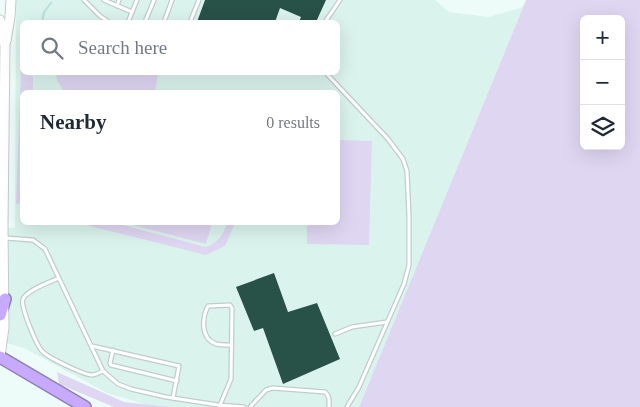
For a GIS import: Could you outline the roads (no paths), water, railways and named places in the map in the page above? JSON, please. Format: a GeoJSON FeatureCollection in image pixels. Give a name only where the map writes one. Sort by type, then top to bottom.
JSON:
{"type":"FeatureCollection","features":[{"type":"Feature","properties":{"kind":"highway"},"geometry":{"type":"LineString","coordinates":[[0,315],[5,299]]}},
{"type":"Feature","properties":{"kind":"highway"},"geometry":{"type":"LineString","coordinates":[[0,357],[85,407]]}},
{"type":"Feature","properties":{"kind":"main road"},"geometry":{"type":"LineString","coordinates":[[4,46],[10,16],[10,0]]}},
{"type":"Feature","properties":{"kind":"main road"},"geometry":{"type":"LineString","coordinates":[[0,20],[4,46],[3,227],[5,299],[0,357]]}},
{"type":"Feature","properties":{"kind":"lane"},"geometry":{"type":"LineString","coordinates":[[84,0],[106,20]]}},
{"type":"Feature","properties":{"kind":"lane"},"geometry":{"type":"LineString","coordinates":[[104,0],[132,12]]}},
{"type":"Feature","properties":{"kind":"lane"},"geometry":{"type":"LineString","coordinates":[[117,6],[119,0]]}},
{"type":"Feature","properties":{"kind":"lane"},"geometry":{"type":"LineString","coordinates":[[129,20],[137,0]]}},
{"type":"Feature","properties":{"kind":"lane"},"geometry":{"type":"LineString","coordinates":[[146,20],[154,0]]}},
{"type":"Feature","properties":{"kind":"lane"},"geometry":{"type":"LineString","coordinates":[[165,20],[172,0]]}},
{"type":"Feature","properties":{"kind":"lane"},"geometry":{"type":"LineString","coordinates":[[191,20],[199,0]]}},
{"type":"Feature","properties":{"kind":"lane"},"geometry":{"type":"LineString","coordinates":[[326,20],[340,0]]}},
{"type":"Feature","properties":{"kind":"lane"},"geometry":{"type":"LineString","coordinates":[[328,75],[388,139],[403,159],[407,171],[410,217],[409,265],[404,284],[359,387],[347,407]]}},
{"type":"Feature","properties":{"kind":"lane"},"geometry":{"type":"LineString","coordinates":[[4,238],[26,239],[39,244],[45,249],[103,370],[118,384],[131,389],[173,398],[244,407]]}},
{"type":"Feature","properties":{"kind":"lane"},"geometry":{"type":"LineString","coordinates":[[59,278],[27,293],[22,300],[22,308],[42,352],[85,374],[93,375],[103,370]]}},
{"type":"Feature","properties":{"kind":"lane"},"geometry":{"type":"LineString","coordinates":[[220,405],[231,379],[232,308],[230,305],[210,304],[203,318],[206,336],[214,343],[231,345]]}},
{"type":"Feature","properties":{"kind":"lane"},"geometry":{"type":"LineString","coordinates":[[335,334],[352,328],[388,322]]}},
{"type":"Feature","properties":{"kind":"lane"},"geometry":{"type":"LineString","coordinates":[[92,346],[178,365],[180,368],[173,398]]}},
{"type":"Feature","properties":{"kind":"lane"},"geometry":{"type":"LineString","coordinates":[[113,350],[111,365],[177,381]]}},
{"type":"Feature","properties":{"kind":"lane"},"geometry":{"type":"LineString","coordinates":[[250,407],[266,390],[272,388],[325,392],[328,394],[329,407]]}},
{"type":"Feature","properties":{"kind":"waterway"},"geometry":{"type":"LineString","coordinates":[[42,20],[44,12],[51,3]]}}]}
